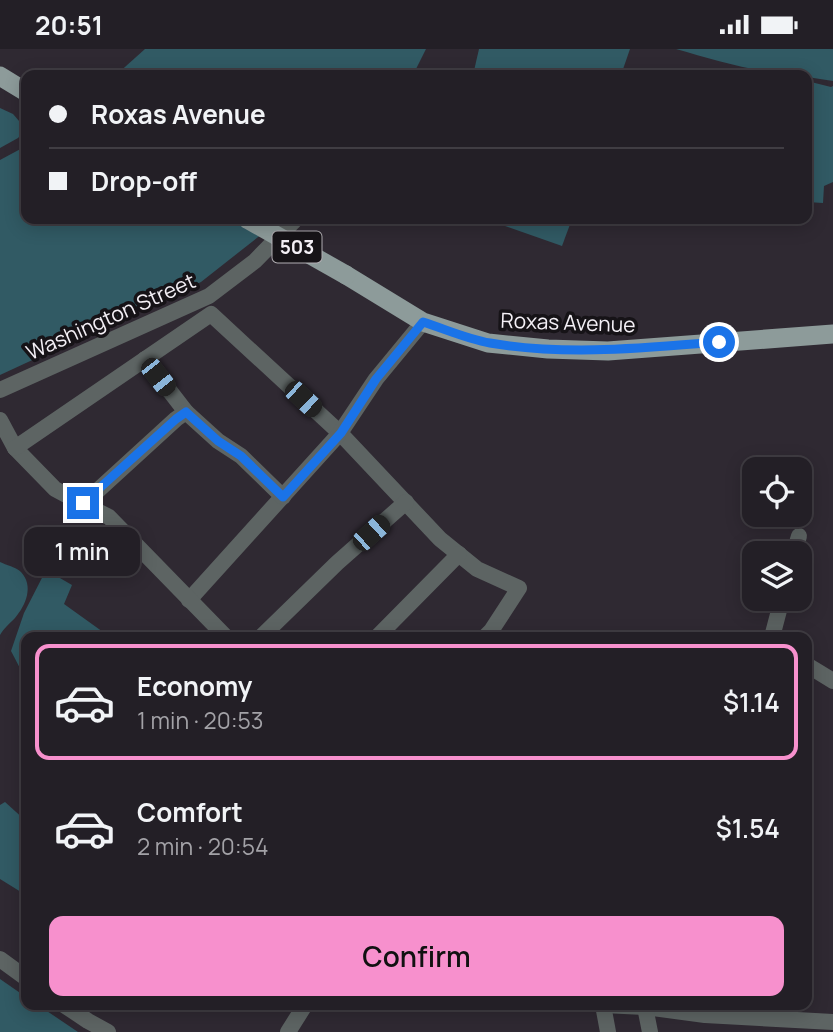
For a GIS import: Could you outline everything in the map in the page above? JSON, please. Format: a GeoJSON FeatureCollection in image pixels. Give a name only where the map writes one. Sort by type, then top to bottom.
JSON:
{"type":"FeatureCollection","features":[{"type":"Feature","properties":{"kind":"main road"},"geometry":{"type":"LineString","coordinates":[[0,76],[21,89]]}},
{"type":"Feature","properties":{"kind":"main road","name":"Roxas Avenue"},"geometry":{"type":"LineString","coordinates":[[256,224],[423,322],[488,343],[608,351],[833,334]]}},
{"type":"Feature","properties":{"kind":"street","name":"Washington Street"},"geometry":{"type":"LineString","coordinates":[[0,390],[209,296],[255,261],[291,224]]}},
{"type":"Feature","properties":{"kind":"street"},"geometry":{"type":"LineString","coordinates":[[15,448],[211,314],[341,433],[440,539],[477,569],[519,588],[490,632]]}},
{"type":"Feature","properties":{"kind":"street"},"geometry":{"type":"LineString","coordinates":[[189,600],[341,433],[376,379],[423,322]]}},
{"type":"Feature","properties":{"kind":"street"},"geometry":{"type":"LineString","coordinates":[[145,359],[186,412],[218,441],[241,456],[283,497]]}},
{"type":"Feature","properties":{"kind":"street"},"geometry":{"type":"LineString","coordinates":[[83,503],[186,412]]}},
{"type":"Feature","properties":{"kind":"street"},"geometry":{"type":"LineString","coordinates":[[0,420],[15,448],[55,489],[109,517],[221,632]]}},
{"type":"Feature","properties":{"kind":"street"},"geometry":{"type":"LineString","coordinates":[[266,632],[405,502]]}},
{"type":"Feature","properties":{"kind":"street"},"geometry":{"type":"LineString","coordinates":[[797,541],[799,535]]}},
{"type":"Feature","properties":{"kind":"street"},"geometry":{"type":"LineString","coordinates":[[382,632],[459,554]]}},
{"type":"Feature","properties":{"kind":"street"},"geometry":{"type":"LineString","coordinates":[[773,632],[779,611]]}},
{"type":"Feature","properties":{"kind":"street"},"geometry":{"type":"LineString","coordinates":[[812,668],[833,681]]}},
{"type":"Feature","properties":{"kind":"street"},"geometry":{"type":"LineString","coordinates":[[0,960],[21,975]]}},
{"type":"Feature","properties":{"kind":"street"},"geometry":{"type":"LineString","coordinates":[[72,1010],[108,1032]]}},
{"type":"Feature","properties":{"kind":"street"},"geometry":{"type":"LineString","coordinates":[[288,1032],[303,1010]]}},
{"type":"Feature","properties":{"kind":"street"},"geometry":{"type":"LineString","coordinates":[[604,1010],[608,1032]]}},
{"type":"Feature","properties":{"kind":"street"},"geometry":{"type":"LineString","coordinates":[[646,1010],[650,1032]]}},
{"type":"Feature","properties":{"kind":"street"},"geometry":{"type":"LineString","coordinates":[[656,1010],[706,1024],[833,1022]]}},
{"type":"Feature","properties":{"kind":"water"},"geometry":{"type":"Polygon","coordinates":[[[145,49],[426,49],[416,70],[122,70],[145,49]]]}},
{"type":"Feature","properties":{"kind":"water"},"geometry":{"type":"Polygon","coordinates":[[[479,49],[630,49],[623,70],[474,70],[479,49]]]}},
{"type":"Feature","properties":{"kind":"water"},"geometry":{"type":"Polygon","coordinates":[[[676,49],[833,49],[833,81],[812,78],[812,70],[757,70],[676,49]]]}},
{"type":"Feature","properties":{"kind":"water"},"geometry":{"type":"Polygon","coordinates":[[[812,82],[833,86],[833,182],[824,186],[823,203],[812,202],[812,82]]]}},
{"type":"Feature","properties":{"kind":"water"},"geometry":{"type":"Polygon","coordinates":[[[0,108],[13,114],[21,123],[21,135],[0,148],[0,108]]]}},
{"type":"Feature","properties":{"kind":"water"},"geometry":{"type":"Polygon","coordinates":[[[21,149],[21,224],[275,224],[201,282],[0,375],[0,160],[21,149]]]}},
{"type":"Feature","properties":{"kind":"water"},"geometry":{"type":"Polygon","coordinates":[[[499,224],[570,224],[562,246],[499,224]]]}},
{"type":"Feature","properties":{"kind":"water"},"geometry":{"type":"Polygon","coordinates":[[[0,562],[21,572],[28,589],[22,607],[0,635],[0,562]]]}},
{"type":"Feature","properties":{"kind":"water"},"geometry":{"type":"Polygon","coordinates":[[[46,570],[72,585],[64,604],[103,632],[21,632],[21,670],[11,651],[24,613],[46,570]]]}},
{"type":"Feature","properties":{"kind":"water"},"geometry":{"type":"Polygon","coordinates":[[[5,802],[21,816],[21,892],[0,879],[0,805],[5,802]]]}},
{"type":"Feature","properties":{"kind":"water"},"geometry":{"type":"Polygon","coordinates":[[[0,979],[21,994],[21,1010],[45,1010],[78,1032],[0,1032],[0,979]]]}},
{"type":"Feature","properties":{"kind":"route"},"geometry":{"type":"LineString","coordinates":[[83,503],[186,412],[218,441],[241,456],[283,497],[341,433],[376,379],[423,322],[488,343],[548,349],[608,351],[719,342]]}}]}
